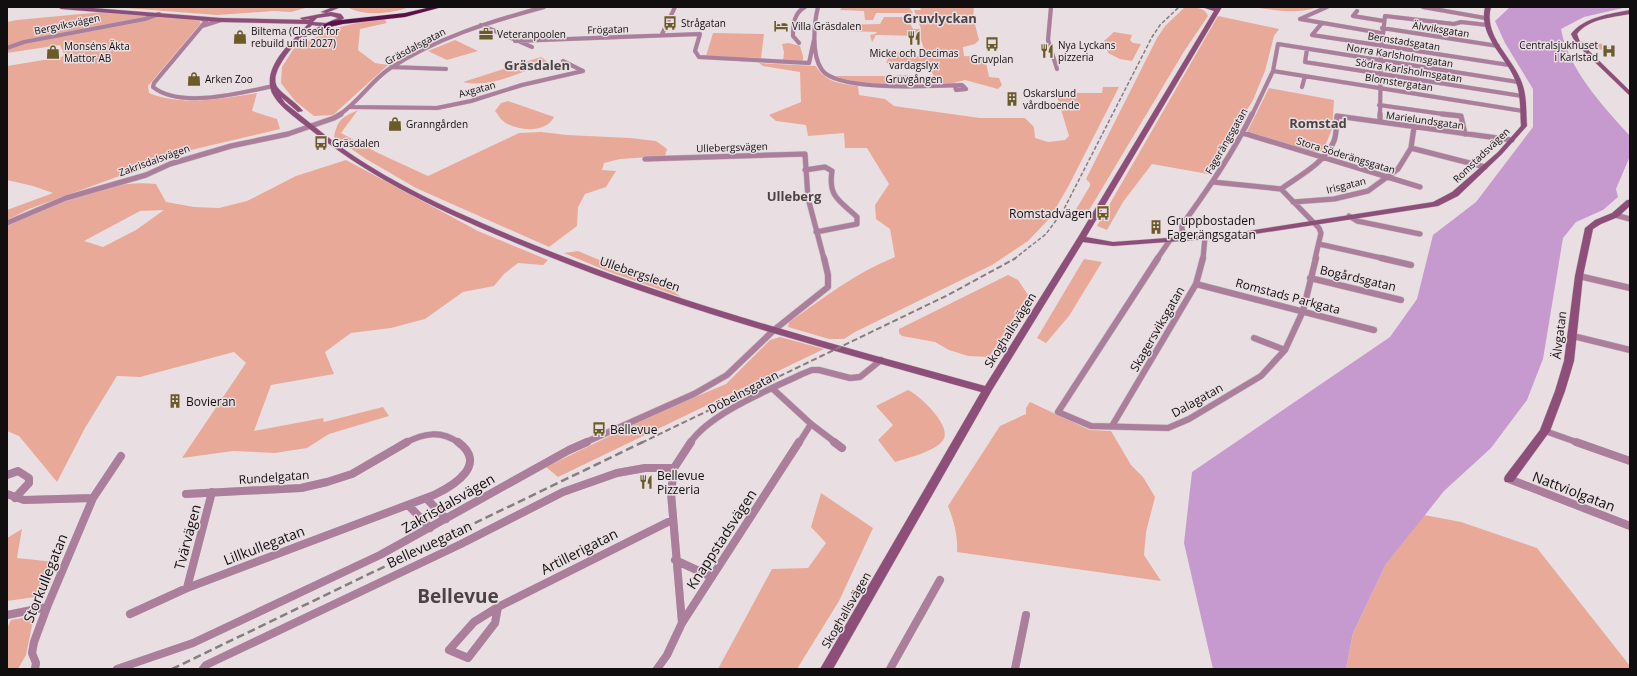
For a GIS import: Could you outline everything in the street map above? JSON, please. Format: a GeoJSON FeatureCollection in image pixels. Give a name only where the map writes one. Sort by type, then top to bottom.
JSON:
{"type":"FeatureCollection","features":[{"type":"Feature","properties":{"kind":"highway"},"geometry":{"type":"LineString","coordinates":[[340,16],[355,18],[394,14],[423,7]]}},
{"type":"Feature","properties":{"kind":"highway"},"geometry":{"type":"LineString","coordinates":[[332,23],[405,15],[439,7]]}},
{"type":"Feature","properties":{"kind":"highway"},"geometry":{"type":"LineString","coordinates":[[303,36],[323,27],[356,20]]}},
{"type":"Feature","properties":{"kind":"street","name":"Bergviksvägen"},"geometry":{"type":"LineString","coordinates":[[61,7],[202,19],[310,22],[324,24]]}},
{"type":"Feature","properties":{"kind":"street","name":"Bergviksvägen"},"geometry":{"type":"LineString","coordinates":[[79,7],[158,15],[227,19],[289,19],[319,16]]}},
{"type":"Feature","properties":{"kind":"street","name":"Bergviksvägen"},"geometry":{"type":"LineString","coordinates":[[289,19],[316,14],[338,7]]}},
{"type":"Feature","properties":{"kind":"street"},"geometry":{"type":"LineString","coordinates":[[202,19],[206,21],[200,26],[154,83],[153,87],[155,91],[163,95],[200,98],[247,92],[273,86],[273,74],[278,62],[312,18],[326,14],[338,7]]}},
{"type":"Feature","properties":{"kind":"street"},"geometry":{"type":"LineString","coordinates":[[294,42],[313,28],[332,23],[340,16],[343,7]]}},
{"type":"Feature","properties":{"kind":"street","name":"Gräsdalsgatan"},"geometry":{"type":"LineString","coordinates":[[310,125],[334,118],[352,107],[382,73],[432,44],[480,25],[544,7]]}},
{"type":"Feature","properties":{"kind":"street"},"geometry":{"type":"LineString","coordinates":[[662,34],[675,7]]}},
{"type":"Feature","properties":{"kind":"street"},"geometry":{"type":"LineString","coordinates":[[799,42],[792,36],[793,28],[796,16],[801,9],[805,7]]}},
{"type":"Feature","properties":{"kind":"street","name":"Gruvgången"},"geometry":{"type":"LineString","coordinates":[[818,7],[815,20],[814,40],[822,70],[833,78],[882,87],[955,86]]}},
{"type":"Feature","properties":{"kind":"street"},"geometry":{"type":"LineString","coordinates":[[1051,7],[1048,40],[1057,69]]}},
{"type":"Feature","properties":{"kind":"street"},"geometry":{"type":"LineString","coordinates":[[1205,7],[1218,9]]}},
{"type":"Feature","properties":{"kind":"street","name":"Älvviksgatan"},"geometry":{"type":"LineString","coordinates":[[1327,7],[1300,19],[1498,46]]}},
{"type":"Feature","properties":{"kind":"street"},"geometry":{"type":"LineString","coordinates":[[1423,7],[1485,18],[1488,7]]}},
{"type":"Feature","properties":{"kind":"street","name":"Skoghallsvägen"},"geometry":{"type":"LineString","coordinates":[[826,669],[987,390],[1081,239],[1218,9]]}},
{"type":"Feature","properties":{"kind":"street"},"geometry":{"type":"LineString","coordinates":[[1357,11],[1353,16],[1454,24],[1461,22],[1487,25]]}},
{"type":"Feature","properties":{"kind":"street"},"geometry":{"type":"LineString","coordinates":[[1630,12],[1588,24],[1578,28],[1574,34],[1578,43],[1630,94]]}},
{"type":"Feature","properties":{"kind":"street"},"geometry":{"type":"LineString","coordinates":[[326,14],[340,16]]}},
{"type":"Feature","properties":{"kind":"street","name":"Bergviksvägen"},"geometry":{"type":"LineString","coordinates":[[7,48],[32,40],[158,15]]}},
{"type":"Feature","properties":{"kind":"street","name":"Romstadsvägen"},"geometry":{"type":"LineString","coordinates":[[1081,239],[1113,244],[1271,230],[1349,216],[1400,211],[1435,204],[1455,194],[1485,167],[1524,126],[1522,96],[1518,82],[1487,25],[1485,18]]}},
{"type":"Feature","properties":{"kind":"street"},"geometry":{"type":"LineString","coordinates":[[1380,122],[1380,45],[1384,19]]}},
{"type":"Feature","properties":{"kind":"street"},"geometry":{"type":"LineString","coordinates":[[200,26],[221,20]]}},
{"type":"Feature","properties":{"kind":"street","name":"Bernstadsgatan"},"geometry":{"type":"LineString","coordinates":[[1322,23],[1312,35],[1509,65]]}},
{"type":"Feature","properties":{"kind":"street","name":"Frögatan"},"geometry":{"type":"LineString","coordinates":[[480,25],[532,47]]}},
{"type":"Feature","properties":{"kind":"street","name":"Frögatan"},"geometry":{"type":"LineString","coordinates":[[515,41],[662,34],[700,34],[696,54],[704,58],[809,63],[814,40]]}},
{"type":"Feature","properties":{"kind":"street","name":"Norra Karlsholmsgatan"},"geometry":{"type":"LineString","coordinates":[[1278,44],[1518,82]]}},
{"type":"Feature","properties":{"kind":"street","name":"Fagerängsgatan"},"geometry":{"type":"LineString","coordinates":[[1189,238],[1182,230],[1182,225],[1213,182],[1243,133],[1273,71],[1278,44]]}},
{"type":"Feature","properties":{"kind":"street","name":"Södra Karlsholmsgatan"},"geometry":{"type":"LineString","coordinates":[[1307,49],[1305,62],[1522,96]]}},
{"type":"Feature","properties":{"kind":"street","name":"Axgatan"},"geometry":{"type":"LineString","coordinates":[[352,107],[437,108],[471,101],[522,85],[583,71],[563,61]]}},
{"type":"Feature","properties":{"kind":"street"},"geometry":{"type":"LineString","coordinates":[[391,67],[446,69]]}},
{"type":"Feature","properties":{"kind":"street","name":"Blomstergatan"},"geometry":{"type":"LineString","coordinates":[[1273,71],[1523,111]]}},
{"type":"Feature","properties":{"kind":"street"},"geometry":{"type":"LineString","coordinates":[[1302,87],[1305,76]]}},
{"type":"Feature","properties":{"kind":"street","name":"Ullebergsleden"},"geometry":{"type":"LineString","coordinates":[[273,86],[275,95],[281,101],[310,125],[374,172],[430,203],[558,259],[633,286],[774,330],[987,390]]}},
{"type":"Feature","properties":{"kind":"street"},"geometry":{"type":"LineString","coordinates":[[1379,105],[1461,116],[1465,134]]}},
{"type":"Feature","properties":{"kind":"street","name":"Marielundsgatan"},"geometry":{"type":"LineString","coordinates":[[1323,158],[1331,148],[1336,133],[1337,116],[1512,140]]}},
{"type":"Feature","properties":{"kind":"street","name":"Zakrisdalsvägen"},"geometry":{"type":"LineString","coordinates":[[7,223],[66,198],[146,175],[170,164],[231,146],[284,135],[310,125]]}},
{"type":"Feature","properties":{"kind":"street","name":"Irisgatan"},"geometry":{"type":"LineString","coordinates":[[1293,202],[1334,200],[1368,191],[1398,169],[1411,148],[1414,127]]}},
{"type":"Feature","properties":{"kind":"street","name":"Stora Söderängsgatan"},"geometry":{"type":"LineString","coordinates":[[1243,133],[1420,187]]}},
{"type":"Feature","properties":{"kind":"street"},"geometry":{"type":"LineString","coordinates":[[1411,148],[1485,167]]}},
{"type":"Feature","properties":{"kind":"street","name":"Ullebergsvägen"},"geometry":{"type":"LineString","coordinates":[[645,159],[806,155],[804,178],[816,232],[828,274],[828,288],[774,330]]}},
{"type":"Feature","properties":{"kind":"street"},"geometry":{"type":"LineString","coordinates":[[1213,182],[1281,189],[1323,158]]}},
{"type":"Feature","properties":{"kind":"street"},"geometry":{"type":"LineString","coordinates":[[805,170],[825,167],[832,171],[830,183],[832,193],[857,217],[857,224],[849,227],[816,232]]}},
{"type":"Feature","properties":{"kind":"street","name":"Dalagatan"},"geometry":{"type":"LineString","coordinates":[[1170,240],[1058,412],[1091,426],[1168,428],[1189,419],[1260,376],[1285,350],[1303,311],[1321,233],[1319,228],[1281,189]]}},
{"type":"Feature","properties":{"kind":"street","name":"Älvgatan"},"geometry":{"type":"LineString","coordinates":[[1509,479],[1545,431],[1562,383],[1573,336],[1573,313],[1588,228],[1615,215],[1630,202]]}},
{"type":"Feature","properties":{"kind":"street"},"geometry":{"type":"LineString","coordinates":[[1615,215],[1630,219]]}},
{"type":"Feature","properties":{"kind":"street"},"geometry":{"type":"LineString","coordinates":[[1349,216],[1357,221],[1420,234]]}},
{"type":"Feature","properties":{"kind":"street","name":"Skagersviksgatan"},"geometry":{"type":"LineString","coordinates":[[1112,426],[1196,284],[1205,253],[1205,237]]}},
{"type":"Feature","properties":{"kind":"street"},"geometry":{"type":"LineString","coordinates":[[1319,244],[1411,265]]}},
{"type":"Feature","properties":{"kind":"street"},"geometry":{"type":"LineString","coordinates":[[1579,276],[1630,288]]}},
{"type":"Feature","properties":{"kind":"street","name":"Bogårdsgatan"},"geometry":{"type":"LineString","coordinates":[[1310,278],[1401,300]]}},
{"type":"Feature","properties":{"kind":"street","name":"Romstads Parkgata"},"geometry":{"type":"LineString","coordinates":[[1196,284],[1374,330]]}},
{"type":"Feature","properties":{"kind":"street","name":"Zakrisdalsvägen"},"geometry":{"type":"LineString","coordinates":[[117,669],[193,643],[373,558],[430,528],[569,450],[694,394],[727,374],[774,330]]}},
{"type":"Feature","properties":{"kind":"street"},"geometry":{"type":"LineString","coordinates":[[1573,336],[1630,350]]}},
{"type":"Feature","properties":{"kind":"street"},"geometry":{"type":"LineString","coordinates":[[1254,338],[1285,350]]}},
{"type":"Feature","properties":{"kind":"street","name":"Döbelnsgatan"},"geometry":{"type":"LineString","coordinates":[[682,623],[670,493],[674,468],[693,440],[706,426],[728,411],[812,370],[850,378],[860,377],[881,360]]}},
{"type":"Feature","properties":{"kind":"street"},"geometry":{"type":"LineString","coordinates":[[773,389],[811,424],[842,448]]}},
{"type":"Feature","properties":{"kind":"street","name":"Knappstadsvägen"},"geometry":{"type":"LineString","coordinates":[[657,669],[667,655],[682,623],[811,424]]}},
{"type":"Feature","properties":{"kind":"street"},"geometry":{"type":"LineString","coordinates":[[1545,431],[1630,461]]}},
{"type":"Feature","properties":{"kind":"street","name":"Rundelgatan"},"geometry":{"type":"LineString","coordinates":[[186,494],[301,488],[316,485],[350,475],[368,466],[408,440],[431,434],[446,436],[463,446],[469,459],[468,465],[466,471],[455,484],[427,499]]}},
{"type":"Feature","properties":{"kind":"street","name":"Storkullegatan"},"geometry":{"type":"LineString","coordinates":[[35,669],[36,663],[32,653],[34,642],[47,607],[93,498],[121,456]]}},
{"type":"Feature","properties":{"kind":"street","name":"Bellevuegatan"},"geometry":{"type":"LineString","coordinates":[[203,669],[206,665],[466,542],[568,490],[607,475],[632,469],[648,467],[674,468]]}},
{"type":"Feature","properties":{"kind":"street"},"geometry":{"type":"LineString","coordinates":[[7,475],[18,471],[29,478],[29,483],[15,498]]}},
{"type":"Feature","properties":{"kind":"street","name":"Nattviolgatan"},"geometry":{"type":"LineString","coordinates":[[1509,479],[1630,526]]}},
{"type":"Feature","properties":{"kind":"street","name":"Tvärvägen"},"geometry":{"type":"LineString","coordinates":[[187,588],[212,492]]}},
{"type":"Feature","properties":{"kind":"street"},"geometry":{"type":"LineString","coordinates":[[7,494],[15,498],[28,500],[93,498]]}},
{"type":"Feature","properties":{"kind":"street"},"geometry":{"type":"LineString","coordinates":[[427,499],[446,519]]}},
{"type":"Feature","properties":{"kind":"street","name":"Lillkullegatan"},"geometry":{"type":"LineString","coordinates":[[130,614],[187,588],[427,499]]}},
{"type":"Feature","properties":{"kind":"street"},"geometry":{"type":"LineString","coordinates":[[409,506],[430,528]]}},
{"type":"Feature","properties":{"kind":"street","name":"Artillerigatan"},"geometry":{"type":"LineString","coordinates":[[498,607],[495,623],[468,658],[449,650],[474,622],[498,607],[599,555],[672,520]]}},
{"type":"Feature","properties":{"kind":"street"},"geometry":{"type":"LineString","coordinates":[[676,560],[712,577]]}},
{"type":"Feature","properties":{"kind":"street"},"geometry":{"type":"LineString","coordinates":[[890,669],[940,580]]}},
{"type":"Feature","properties":{"kind":"street"},"geometry":{"type":"LineString","coordinates":[[7,615],[47,607]]}},
{"type":"Feature","properties":{"kind":"street"},"geometry":{"type":"LineString","coordinates":[[1015,669],[1026,615]]}},
{"type":"Feature","properties":{"kind":"shaded area"},"geometry":{"type":"Polygon","coordinates":[[[113,7],[309,7],[291,12],[274,11],[217,15],[113,7]]]}},
{"type":"Feature","properties":{"kind":"shaded area"},"geometry":{"type":"Polygon","coordinates":[[[410,7],[395,11],[371,13],[356,11],[349,8],[410,7]]]}},
{"type":"Feature","properties":{"kind":"shaded area"},"geometry":{"type":"Polygon","coordinates":[[[842,7],[909,7],[913,13],[876,13],[873,20],[865,20],[864,11],[840,10],[842,7]]]}},
{"type":"Feature","properties":{"kind":"shaded area"},"geometry":{"type":"Polygon","coordinates":[[[920,7],[974,7],[973,17],[979,40],[975,44],[963,47],[964,56],[985,57],[989,77],[999,78],[1002,85],[998,89],[965,80],[949,84],[911,81],[882,86],[853,82],[834,76],[902,75],[934,77],[928,63],[886,63],[889,56],[894,56],[892,52],[907,51],[910,56],[926,56],[920,36],[876,35],[872,42],[870,35],[877,32],[842,31],[835,25],[880,24],[884,17],[907,17],[913,29],[921,29],[914,10],[921,10],[920,7]]]}},
{"type":"Feature","properties":{"kind":"shaded area"},"geometry":{"type":"Polygon","coordinates":[[[1185,7],[1202,9],[1208,16],[1183,53],[1085,217],[1072,216],[1090,186],[1090,183],[1086,179],[1157,38],[1165,26],[1185,7]]]}},
{"type":"Feature","properties":{"kind":"shaded area"},"geometry":{"type":"Polygon","coordinates":[[[1253,7],[1318,7],[1302,11],[1294,11],[1253,7]]]}},
{"type":"Feature","properties":{"kind":"shaded area"},"geometry":{"type":"Polygon","coordinates":[[[1510,7],[1627,7],[1584,17],[1561,29],[1565,44],[1579,73],[1598,100],[1630,136],[1630,156],[1616,189],[1618,197],[1603,210],[1576,222],[1563,238],[1543,359],[1527,400],[1491,448],[1444,491],[1386,564],[1353,633],[1346,669],[1213,669],[1184,543],[1192,472],[1390,337],[1417,299],[1433,235],[1476,202],[1533,127],[1533,89],[1505,43],[1495,21],[1510,7]]]}},
{"type":"Feature","properties":{"kind":"shaded area"},"geometry":{"type":"Polygon","coordinates":[[[102,12],[199,20],[201,23],[148,86],[149,93],[175,100],[203,100],[257,93],[252,111],[277,119],[280,129],[191,150],[29,209],[7,220],[7,210],[53,193],[33,186],[7,180],[7,66],[62,57],[64,54],[60,45],[7,53],[7,22],[102,12]]]}},
{"type":"Feature","properties":{"kind":"shaded area"},"geometry":{"type":"Polygon","coordinates":[[[1218,16],[1279,29],[1274,36],[1265,71],[1253,100],[1208,174],[1152,164],[1123,202],[1107,230],[1097,226],[1218,16]]]}},
{"type":"Feature","properties":{"kind":"shaded area"},"geometry":{"type":"Polygon","coordinates":[[[384,19],[387,23],[360,29],[358,50],[375,63],[388,65],[333,115],[314,116],[295,101],[281,83],[282,67],[294,48],[335,28],[361,22],[384,19]]]}},
{"type":"Feature","properties":{"kind":"shaded area"},"geometry":{"type":"Polygon","coordinates":[[[1114,32],[1132,35],[1130,40],[1133,43],[1141,44],[1132,61],[1120,59],[1108,53],[1104,41],[1114,32]]]}},
{"type":"Feature","properties":{"kind":"shaded area"},"geometry":{"type":"Polygon","coordinates":[[[713,33],[764,34],[761,58],[706,56],[713,33]]]}},
{"type":"Feature","properties":{"kind":"shaded area"},"geometry":{"type":"Polygon","coordinates":[[[455,40],[478,51],[447,60],[428,51],[455,40]]]}},
{"type":"Feature","properties":{"kind":"shaded area"},"geometry":{"type":"Polygon","coordinates":[[[1578,41],[1604,44],[1614,51],[1585,48],[1578,41]]]}},
{"type":"Feature","properties":{"kind":"shaded area"},"geometry":{"type":"Polygon","coordinates":[[[789,43],[800,46],[803,61],[783,61],[784,52],[782,44],[789,43]]]}},
{"type":"Feature","properties":{"kind":"shaded area"},"geometry":{"type":"Polygon","coordinates":[[[541,57],[548,62],[507,78],[474,84],[463,82],[541,57]]]}},
{"type":"Feature","properties":{"kind":"shaded area"},"geometry":{"type":"Polygon","coordinates":[[[759,63],[816,66],[824,76],[829,79],[840,83],[858,86],[859,95],[885,99],[894,106],[980,118],[1025,118],[1034,127],[1035,138],[1048,142],[1065,140],[1069,136],[1056,93],[1102,93],[1103,87],[1119,87],[1068,187],[1050,218],[1028,241],[992,265],[855,332],[844,339],[829,339],[788,327],[789,322],[853,278],[880,263],[895,257],[890,229],[876,219],[875,205],[889,184],[867,148],[845,148],[844,133],[808,136],[806,125],[776,121],[769,115],[801,102],[800,72],[763,66],[759,63]]]}},
{"type":"Feature","properties":{"kind":"shaded area"},"geometry":{"type":"Polygon","coordinates":[[[1269,88],[1334,100],[1332,129],[1323,151],[1314,152],[1247,132],[1269,88]]]}},
{"type":"Feature","properties":{"kind":"shaded area"},"geometry":{"type":"Polygon","coordinates":[[[508,101],[554,117],[550,122],[538,128],[522,129],[515,127],[503,121],[495,111],[501,103],[508,101]]]}},
{"type":"Feature","properties":{"kind":"shaded area"},"geometry":{"type":"Polygon","coordinates":[[[358,110],[341,133],[378,153],[428,176],[519,133],[541,132],[567,135],[630,138],[656,141],[667,149],[665,156],[620,159],[604,163],[602,170],[616,171],[606,187],[585,194],[578,207],[577,226],[549,247],[416,188],[366,159],[334,137],[339,122],[358,110]]]}},
{"type":"Feature","properties":{"kind":"shaded area"},"geometry":{"type":"Polygon","coordinates":[[[346,160],[478,231],[548,260],[543,265],[518,263],[504,274],[494,286],[463,292],[425,319],[391,328],[351,333],[325,352],[334,374],[271,385],[254,431],[323,418],[324,422],[383,407],[389,416],[329,434],[307,448],[275,453],[233,451],[182,458],[246,363],[234,352],[140,377],[117,376],[85,428],[57,482],[19,436],[7,431],[7,226],[60,202],[99,189],[118,185],[138,183],[156,184],[166,202],[194,207],[219,208],[247,201],[296,176],[346,160]],[[164,210],[140,211],[84,241],[103,247],[136,230],[164,210]]]}},
{"type":"Feature","properties":{"kind":"shaded area"},"geometry":{"type":"Polygon","coordinates":[[[578,251],[673,291],[681,297],[607,271],[564,253],[578,251]]]}},
{"type":"Feature","properties":{"kind":"shaded area"},"geometry":{"type":"Polygon","coordinates":[[[1084,259],[1102,262],[1069,316],[1046,343],[1037,338],[1084,259]]]}},
{"type":"Feature","properties":{"kind":"shaded area"},"geometry":{"type":"Polygon","coordinates":[[[1008,275],[1018,280],[1028,295],[989,357],[968,356],[949,350],[935,342],[902,336],[899,333],[899,329],[1008,275]]]}},
{"type":"Feature","properties":{"kind":"shaded area"},"geometry":{"type":"Polygon","coordinates":[[[780,337],[824,349],[558,477],[546,467],[653,415],[726,384],[770,340],[780,337]]]}},
{"type":"Feature","properties":{"kind":"shaded area"},"geometry":{"type":"Polygon","coordinates":[[[908,390],[927,404],[939,419],[945,434],[943,440],[934,448],[921,454],[895,462],[878,440],[893,425],[876,406],[908,390]]]}},
{"type":"Feature","properties":{"kind":"shaded area"},"geometry":{"type":"Polygon","coordinates":[[[1030,402],[1090,430],[1111,431],[1131,465],[1143,477],[1155,497],[1146,532],[1144,555],[1161,581],[957,552],[955,529],[948,506],[1000,426],[1026,414],[1026,408],[1030,402]]]}},
{"type":"Feature","properties":{"kind":"shaded area"},"geometry":{"type":"Polygon","coordinates":[[[821,493],[873,528],[839,601],[797,669],[718,669],[772,569],[808,568],[826,543],[811,527],[821,493]]]}},
{"type":"Feature","properties":{"kind":"shaded area"},"geometry":{"type":"Polygon","coordinates":[[[1424,515],[1461,522],[1537,548],[1630,666],[1630,669],[1346,669],[1353,633],[1386,564],[1424,515]]]}},
{"type":"Feature","properties":{"kind":"shaded area"},"geometry":{"type":"Polygon","coordinates":[[[22,529],[17,558],[55,562],[42,596],[7,601],[7,538],[22,529]]]}},
{"type":"Feature","properties":{"kind":"shaded area"},"geometry":{"type":"Polygon","coordinates":[[[34,616],[26,655],[18,669],[7,669],[7,628],[11,620],[34,616]]]}},
{"type":"Feature","properties":{"kind":"railway"},"geometry":{"type":"LineString","coordinates":[[1014,259],[1046,234],[1063,211],[1152,37],[1160,25],[1179,7]]}},
{"type":"Feature","properties":{"kind":"railway"},"geometry":{"type":"LineString","coordinates":[[641,443],[948,295],[1016,258]]}},
{"type":"Feature","properties":{"kind":"railway"},"geometry":{"type":"LineString","coordinates":[[172,669],[643,442]]}},
{"type":"Feature","properties":{"kind":"place","name":"Strågatan"},"geometry":{"type":"Point","coordinates":[670,23]}},
{"type":"Feature","properties":{"kind":"place","name":"Villa Gräsdalen"},"geometry":{"type":"Point","coordinates":[781,26]}},
{"type":"Feature","properties":{"kind":"place","name":"Veteranpoolen"},"geometry":{"type":"Point","coordinates":[486,34]}},
{"type":"Feature","properties":{"kind":"place","name":"Biltema (Closed for rebuild until 2027)"},"geometry":{"type":"Point","coordinates":[240,37]}},
{"type":"Feature","properties":{"kind":"place","name":"Micke och Decimas vardagslyx"},"geometry":{"type":"Point","coordinates":[914,38]}},
{"type":"Feature","properties":{"kind":"place","name":"Gruvplan"},"geometry":{"type":"Point","coordinates":[992,44]}},
{"type":"Feature","properties":{"kind":"place","name":"Nya Lyckans pizzeria"},"geometry":{"type":"Point","coordinates":[1047,51]}},
{"type":"Feature","properties":{"kind":"place","name":"Centralsjukhuset i Karlstad"},"geometry":{"type":"Point","coordinates":[1609,51]}},
{"type":"Feature","properties":{"kind":"place","name":"Monséns Äkta Mattor AB"},"geometry":{"type":"Point","coordinates":[53,52]}},
{"type":"Feature","properties":{"kind":"place","name":"Arken Zoo"},"geometry":{"type":"Point","coordinates":[194,79]}},
{"type":"Feature","properties":{"kind":"place","name":"Oskarslund vårdboende"},"geometry":{"type":"Point","coordinates":[1012,99]}},
{"type":"Feature","properties":{"kind":"place","name":"Granngården"},"geometry":{"type":"Point","coordinates":[395,124]}},
{"type":"Feature","properties":{"kind":"place","name":"Gräsdalen"},"geometry":{"type":"Point","coordinates":[321,143]}},
{"type":"Feature","properties":{"kind":"place","name":"Romstadvägen"},"geometry":{"type":"Point","coordinates":[1103,213]}},
{"type":"Feature","properties":{"kind":"place","name":"Gruppbostaden Fagerängsgatan"},"geometry":{"type":"Point","coordinates":[1156,227]}},
{"type":"Feature","properties":{"kind":"place","name":"Bovieran"},"geometry":{"type":"Point","coordinates":[175,401]}},
{"type":"Feature","properties":{"kind":"place","name":"Bellevue"},"geometry":{"type":"Point","coordinates":[599,429]}},
{"type":"Feature","properties":{"kind":"place","name":"Bellevue Pizzeria"},"geometry":{"type":"Point","coordinates":[646,482]}},
{"type":"Feature","properties":{"kind":"district","name":"Gruvlyckan"},"geometry":{"type":"Point","coordinates":[940,18]}},
{"type":"Feature","properties":{"kind":"district","name":"Gräsdalen"},"geometry":{"type":"Point","coordinates":[537,65]}},
{"type":"Feature","properties":{"kind":"district","name":"Romstad"},"geometry":{"type":"Point","coordinates":[1318,123]}},
{"type":"Feature","properties":{"kind":"district","name":"Ulleberg"},"geometry":{"type":"Point","coordinates":[794,196]}},
{"type":"Feature","properties":{"kind":"district","name":"Bellevue"},"geometry":{"type":"Point","coordinates":[458,596]}}]}
